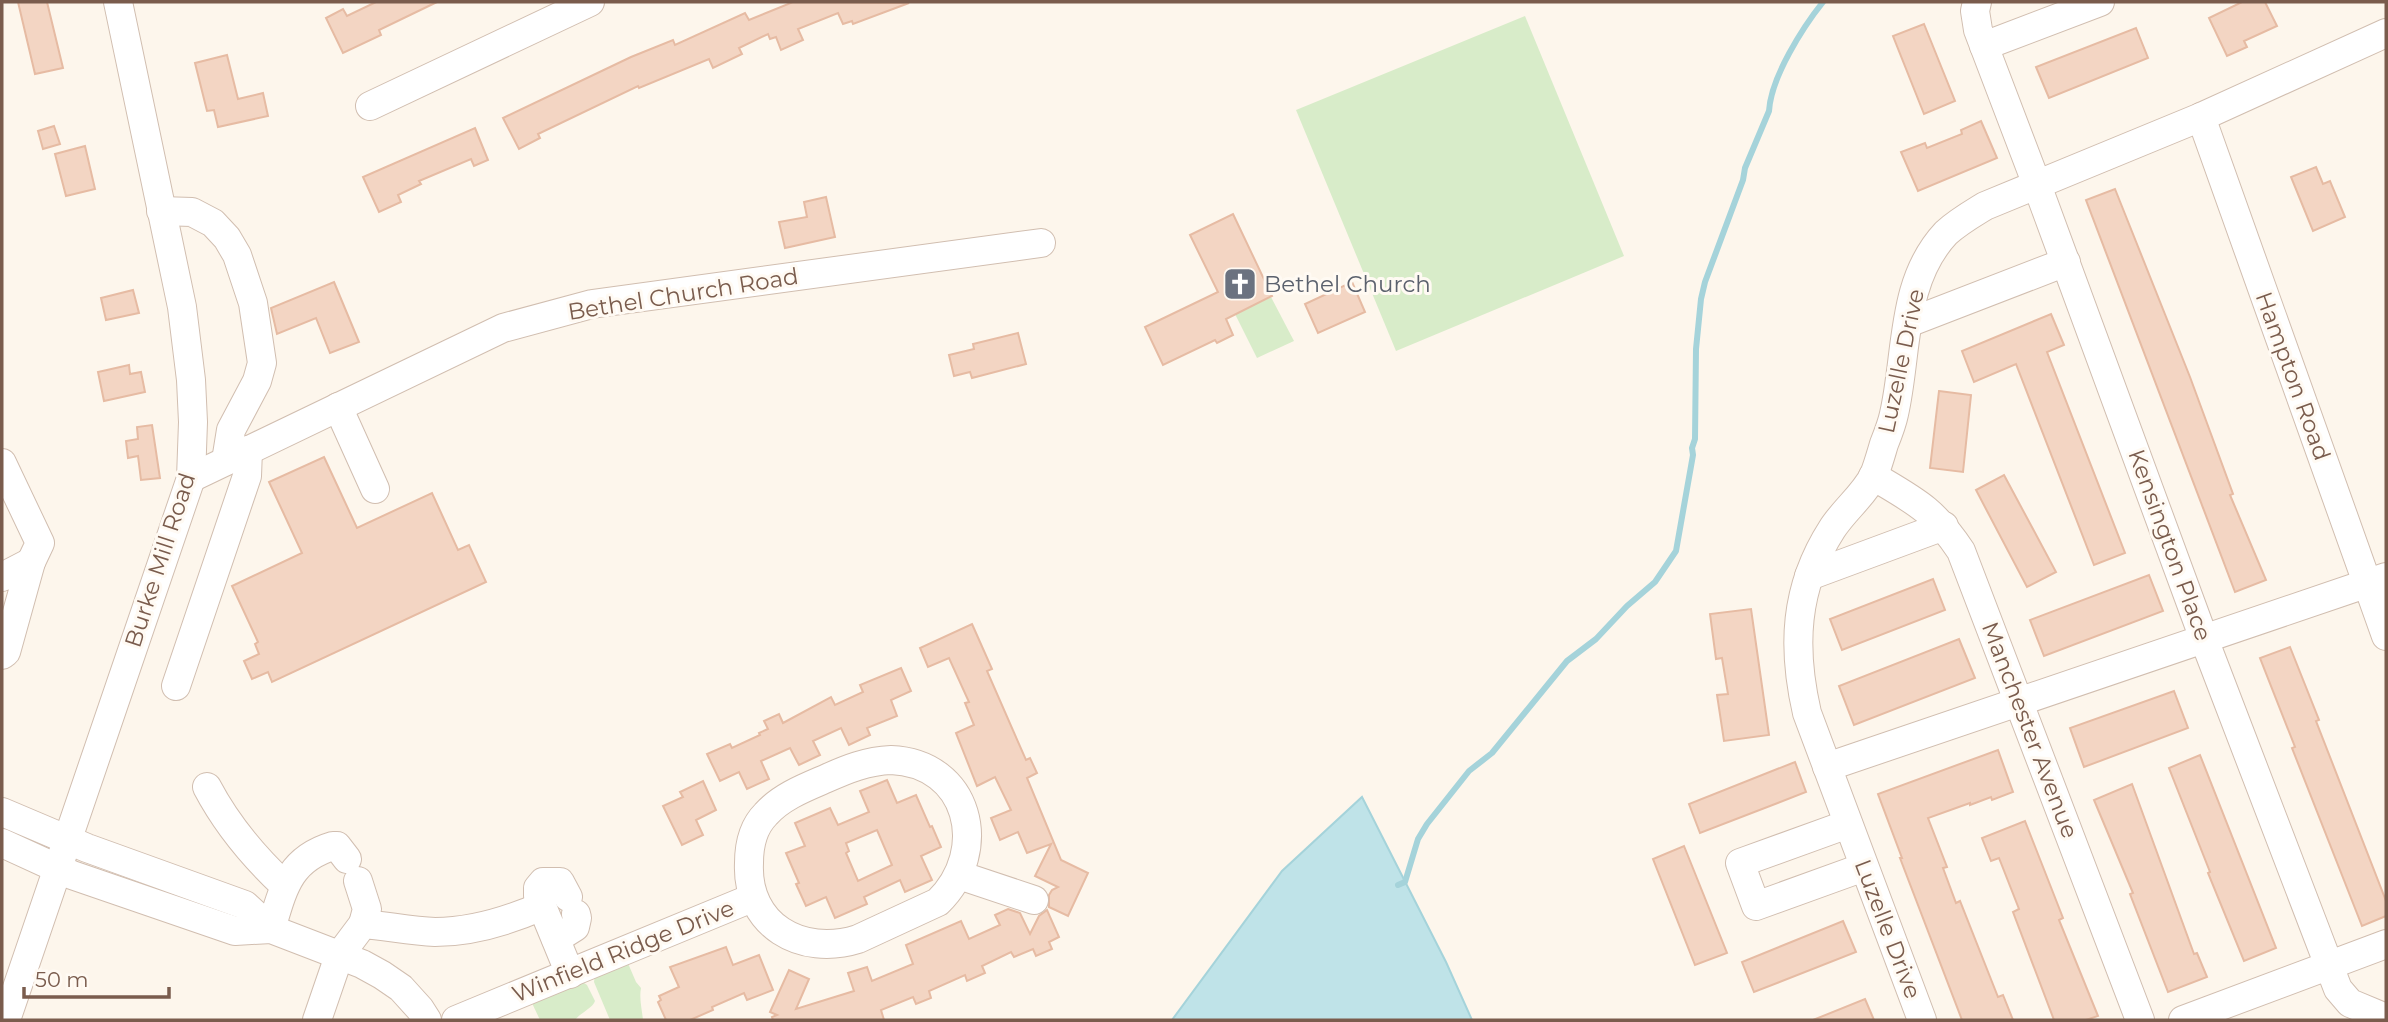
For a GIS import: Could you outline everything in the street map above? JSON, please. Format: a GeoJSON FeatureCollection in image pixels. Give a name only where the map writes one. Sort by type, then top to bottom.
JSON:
{"type":"FeatureCollection","features":[{"type":"Feature","properties":{"kind":"street","name":"Burke Mill Road"},"geometry":{"type":"LineString","coordinates":[[6,1020],[191,478],[191,380],[182,307],[117,2]]}},
{"type":"Feature","properties":{"kind":"street"},"geometry":{"type":"LineString","coordinates":[[370,106],[590,2]]}},
{"type":"Feature","properties":{"kind":"street","name":"Kensington Place"},"geometry":{"type":"LineString","coordinates":[[1977,2],[1976,24],[1984,46],[2337,989],[2350,1003],[2386,1018]]}},
{"type":"Feature","properties":{"kind":"street"},"geometry":{"type":"LineString","coordinates":[[1984,46],[2100,2]]}},
{"type":"Feature","properties":{"kind":"street","name":"Luzelle Drive"},"geometry":{"type":"LineString","coordinates":[[1922,1020],[1807,713],[1799,680],[1797,653],[1798,622],[1809,576],[1832,529],[1873,476],[1894,415],[1916,282],[1928,257],[1946,234],[1985,206],[2201,117],[2386,33]]}},
{"type":"Feature","properties":{"kind":"street","name":"Hampton Road"},"geometry":{"type":"LineString","coordinates":[[2201,117],[2377,580],[2386,636]]}},
{"type":"Feature","properties":{"kind":"street"},"geometry":{"type":"LineString","coordinates":[[161,211],[192,212],[212,223],[227,238],[237,255],[253,303],[262,363],[257,381],[231,430],[237,456],[247,475],[176,686]]}},
{"type":"Feature","properties":{"kind":"street","name":"Bethel Church Road"},"geometry":{"type":"LineString","coordinates":[[191,478],[503,328],[592,304],[1041,243]]}},
{"type":"Feature","properties":{"kind":"street"},"geometry":{"type":"LineString","coordinates":[[1908,323],[2066,262]]}},
{"type":"Feature","properties":{"kind":"street"},"geometry":{"type":"LineString","coordinates":[[338,407],[375,489]]}},
{"type":"Feature","properties":{"kind":"street"},"geometry":{"type":"LineString","coordinates":[[2,463],[40,543],[11,568],[6,652],[2,655]]}},
{"type":"Feature","properties":{"kind":"street","name":"Manchester Avenue"},"geometry":{"type":"LineString","coordinates":[[1873,476],[1923,505],[1944,526],[1961,551],[2140,1020]]}},
{"type":"Feature","properties":{"kind":"street"},"geometry":{"type":"LineString","coordinates":[[1809,576],[1944,526]]}},
{"type":"Feature","properties":{"kind":"street"},"geometry":{"type":"LineString","coordinates":[[1827,767],[2377,580]]}},
{"type":"Feature","properties":{"kind":"street","name":"Winfield Ridge Drive"},"geometry":{"type":"LineString","coordinates":[[899,760],[925,768],[950,789],[961,804],[966,821],[968,847],[959,875],[938,902],[891,925],[844,944],[811,944],[793,939],[766,917],[752,898],[749,852],[753,834],[767,812],[780,801],[850,768],[878,761],[899,760]]}},
{"type":"Feature","properties":{"kind":"street"},"geometry":{"type":"LineString","coordinates":[[207,787],[246,846],[284,885]]}},
{"type":"Feature","properties":{"kind":"street"},"geometry":{"type":"LineString","coordinates":[[2,812],[245,905],[271,929],[382,975],[401,988],[427,1020]]}},
{"type":"Feature","properties":{"kind":"street"},"geometry":{"type":"LineString","coordinates":[[1848,824],[1740,863],[1744,874],[1756,906],[1864,867]]}},
{"type":"Feature","properties":{"kind":"street"},"geometry":{"type":"LineString","coordinates":[[2,843],[72,874],[236,931],[271,929]]}},
{"type":"Feature","properties":{"kind":"street"},"geometry":{"type":"LineString","coordinates":[[271,929],[284,885],[303,860],[328,847],[337,846],[353,870],[367,909],[363,924],[339,956],[317,1020]]}},
{"type":"Feature","properties":{"kind":"street"},"geometry":{"type":"LineString","coordinates":[[959,875],[1034,900]]}},
{"type":"Feature","properties":{"kind":"street"},"geometry":{"type":"LineString","coordinates":[[556,939],[575,928],[578,918],[560,882],[543,882],[538,888],[538,896],[570,974]]}},
{"type":"Feature","properties":{"kind":"street","name":"Winfield Ridge Drive"},"geometry":{"type":"LineString","coordinates":[[456,1020],[752,898]]}},
{"type":"Feature","properties":{"kind":"street"},"geometry":{"type":"LineString","coordinates":[[363,924],[434,932],[472,928],[542,906]]}},
{"type":"Feature","properties":{"kind":"street"},"geometry":{"type":"LineString","coordinates":[[2183,1020],[2386,944]]}},
{"type":"Feature","properties":{"kind":"green space"},"geometry":{"type":"Polygon","coordinates":[[[1525,16],[1624,256],[1396,351],[1296,110],[1525,16]]]}},
{"type":"Feature","properties":{"kind":"green space"},"geometry":{"type":"Polygon","coordinates":[[[1271,297],[1294,341],[1257,358],[1235,314],[1271,297]]]}},
{"type":"Feature","properties":{"kind":"green space"},"geometry":{"type":"Polygon","coordinates":[[[627,961],[641,988],[643,1020],[610,1020],[594,982],[595,974],[627,961]]]}},
{"type":"Feature","properties":{"kind":"green space"},"geometry":{"type":"Polygon","coordinates":[[[581,981],[587,985],[595,1001],[592,1006],[575,1020],[540,1020],[531,1001],[581,981]]]}},
{"type":"Feature","properties":{"kind":"water"},"geometry":{"type":"Polygon","coordinates":[[[1362,797],[1446,962],[1472,1020],[1172,1020],[1282,871],[1362,797]]]}},
{"type":"Feature","properties":{"kind":"building"},"geometry":{"type":"Polygon","coordinates":[[[18,2],[47,2],[63,68],[35,74],[18,2]]]}},
{"type":"Feature","properties":{"kind":"building"},"geometry":{"type":"Polygon","coordinates":[[[376,2],[437,2],[379,30],[381,35],[343,53],[326,18],[343,9],[347,16],[376,2]]]}},
{"type":"Feature","properties":{"kind":"building"},"geometry":{"type":"Polygon","coordinates":[[[793,2],[909,3],[853,24],[852,21],[843,24],[838,13],[798,29],[803,40],[781,50],[776,37],[770,39],[768,34],[739,48],[742,54],[713,68],[709,59],[639,88],[638,86],[538,134],[540,138],[519,149],[503,118],[673,40],[675,45],[745,13],[749,20],[793,2]]]}},
{"type":"Feature","properties":{"kind":"building"},"geometry":{"type":"Polygon","coordinates":[[[2242,2],[2265,2],[2277,26],[2244,41],[2247,47],[2227,56],[2209,18],[2242,2]]]}},
{"type":"Feature","properties":{"kind":"building"},"geometry":{"type":"Polygon","coordinates":[[[1924,24],[1955,101],[1924,114],[1893,36],[1924,24]]]}},
{"type":"Feature","properties":{"kind":"building"},"geometry":{"type":"Polygon","coordinates":[[[2136,28],[2148,58],[2049,98],[2036,67],[2136,28]]]}},
{"type":"Feature","properties":{"kind":"building"},"geometry":{"type":"Polygon","coordinates":[[[227,55],[238,99],[263,93],[268,116],[218,127],[214,110],[207,111],[195,63],[227,55]]]}},
{"type":"Feature","properties":{"kind":"building"},"geometry":{"type":"Polygon","coordinates":[[[1981,121],[1997,158],[1918,191],[1901,152],[1925,143],[1927,148],[1962,134],[1961,130],[1981,121]]]}},
{"type":"Feature","properties":{"kind":"building"},"geometry":{"type":"Polygon","coordinates":[[[54,126],[60,144],[43,149],[38,131],[54,126]]]}},
{"type":"Feature","properties":{"kind":"building"},"geometry":{"type":"Polygon","coordinates":[[[475,128],[488,160],[474,166],[471,159],[419,181],[421,184],[398,195],[401,202],[379,212],[363,177],[475,128]]]}},
{"type":"Feature","properties":{"kind":"building"},"geometry":{"type":"Polygon","coordinates":[[[85,146],[95,189],[66,196],[55,154],[85,146]]]}},
{"type":"Feature","properties":{"kind":"building"},"geometry":{"type":"Polygon","coordinates":[[[2316,167],[2323,184],[2330,181],[2345,217],[2313,231],[2291,177],[2316,167]]]}},
{"type":"Feature","properties":{"kind":"building"},"geometry":{"type":"Polygon","coordinates":[[[2115,189],[2190,377],[2233,494],[2230,495],[2266,580],[2235,592],[2086,200],[2115,189]]]}},
{"type":"Feature","properties":{"kind":"building"},"geometry":{"type":"Polygon","coordinates":[[[826,197],[835,237],[785,248],[779,222],[807,217],[804,202],[826,197]]]}},
{"type":"Feature","properties":{"kind":"building","name":"Bethel Church"},"geometry":{"type":"Polygon","coordinates":[[[1233,214],[1272,296],[1226,319],[1233,335],[1217,343],[1215,340],[1163,365],[1145,327],[1218,292],[1190,235],[1233,214]]]}},
{"type":"Feature","properties":{"kind":"building"},"geometry":{"type":"Polygon","coordinates":[[[334,282],[359,342],[330,353],[316,318],[277,334],[271,308],[334,282]]]}},
{"type":"Feature","properties":{"kind":"building"},"geometry":{"type":"Polygon","coordinates":[[[1352,282],[1365,312],[1318,333],[1305,304],[1352,282]]]}},
{"type":"Feature","properties":{"kind":"building"},"geometry":{"type":"Polygon","coordinates":[[[133,290],[139,313],[106,320],[101,298],[133,290]]]}},
{"type":"Feature","properties":{"kind":"building"},"geometry":{"type":"Polygon","coordinates":[[[2051,314],[2064,345],[2047,352],[2125,553],[2094,565],[2016,364],[1974,382],[1962,351],[2051,314]]]}},
{"type":"Feature","properties":{"kind":"building"},"geometry":{"type":"Polygon","coordinates":[[[1018,333],[1026,364],[972,378],[970,372],[954,376],[949,355],[974,349],[973,344],[1018,333]]]}},
{"type":"Feature","properties":{"kind":"building"},"geometry":{"type":"Polygon","coordinates":[[[129,365],[130,374],[141,372],[145,392],[104,401],[98,372],[129,365]]]}},
{"type":"Feature","properties":{"kind":"building"},"geometry":{"type":"Polygon","coordinates":[[[1939,391],[1971,395],[1963,472],[1930,468],[1939,391]]]}},
{"type":"Feature","properties":{"kind":"building"},"geometry":{"type":"Polygon","coordinates":[[[152,425],[160,478],[141,480],[138,456],[128,458],[126,441],[138,439],[137,427],[152,425]]]}},
{"type":"Feature","properties":{"kind":"building"},"geometry":{"type":"Polygon","coordinates":[[[324,457],[357,528],[432,493],[458,550],[469,545],[486,582],[272,682],[268,672],[252,679],[244,661],[259,654],[255,644],[258,642],[232,586],[302,553],[269,482],[324,457]]]}},
{"type":"Feature","properties":{"kind":"building"},"geometry":{"type":"Polygon","coordinates":[[[2004,475],[2056,572],[2027,587],[1976,490],[2004,475]]]}},
{"type":"Feature","properties":{"kind":"building"},"geometry":{"type":"Polygon","coordinates":[[[2149,575],[2163,611],[2044,656],[2030,620],[2149,575]]]}},
{"type":"Feature","properties":{"kind":"building"},"geometry":{"type":"Polygon","coordinates":[[[1933,579],[1945,610],[1842,650],[1830,619],[1933,579]]]}},
{"type":"Feature","properties":{"kind":"building"},"geometry":{"type":"Polygon","coordinates":[[[1751,609],[1769,735],[1724,741],[1717,695],[1728,694],[1722,658],[1716,659],[1710,614],[1751,609]]]}},
{"type":"Feature","properties":{"kind":"building"},"geometry":{"type":"Polygon","coordinates":[[[972,624],[992,669],[987,671],[1026,760],[1030,758],[1037,773],[1027,778],[1061,860],[1088,873],[1068,916],[1049,907],[1049,895],[1058,887],[1035,876],[1051,844],[1027,853],[1018,832],[1000,840],[991,818],[1011,810],[995,777],[977,786],[956,733],[974,725],[965,703],[969,702],[949,658],[928,667],[920,648],[972,624]]]}},
{"type":"Feature","properties":{"kind":"building"},"geometry":{"type":"Polygon","coordinates":[[[1959,639],[1975,678],[1854,725],[1839,686],[1959,639]]]}},
{"type":"Feature","properties":{"kind":"building"},"geometry":{"type":"Polygon","coordinates":[[[2290,647],[2386,901],[2386,916],[2362,926],[2292,748],[2295,747],[2260,658],[2290,647]]]}},
{"type":"Feature","properties":{"kind":"building"},"geometry":{"type":"Polygon","coordinates":[[[901,668],[911,691],[891,700],[897,716],[867,728],[870,735],[849,745],[841,728],[813,741],[820,755],[799,765],[790,748],[761,761],[769,779],[747,789],[739,772],[720,781],[707,754],[730,744],[732,748],[760,735],[759,733],[768,729],[764,721],[779,714],[783,723],[831,697],[835,705],[863,692],[860,685],[901,668]]]}},
{"type":"Feature","properties":{"kind":"building"},"geometry":{"type":"Polygon","coordinates":[[[2174,691],[2188,728],[2084,767],[2070,728],[2174,691]]]}},
{"type":"Feature","properties":{"kind":"building"},"geometry":{"type":"Polygon","coordinates":[[[1998,750],[2013,792],[1928,818],[1947,867],[1943,868],[1956,903],[1960,901],[1998,997],[2003,995],[2013,1020],[1962,1020],[1878,794],[1998,750]]]}},
{"type":"Feature","properties":{"kind":"building"},"geometry":{"type":"Polygon","coordinates":[[[2200,755],[2276,948],[2244,961],[2169,768],[2200,755]]]}},
{"type":"Feature","properties":{"kind":"building"},"geometry":{"type":"Polygon","coordinates":[[[1795,762],[1806,792],[1700,833],[1689,804],[1795,762]]]}},
{"type":"Feature","properties":{"kind":"building"},"geometry":{"type":"Polygon","coordinates":[[[887,780],[897,803],[916,795],[941,847],[921,856],[932,880],[905,892],[900,880],[864,897],[867,904],[835,918],[826,897],[806,906],[786,853],[805,846],[795,823],[830,808],[838,825],[869,812],[860,791],[887,780]],[[877,830],[846,843],[849,851],[846,853],[858,881],[892,865],[877,830]]]}},
{"type":"Feature","properties":{"kind":"building"},"geometry":{"type":"Polygon","coordinates":[[[703,781],[716,810],[696,820],[703,835],[682,845],[663,806],[683,797],[680,792],[703,781]]]}},
{"type":"Feature","properties":{"kind":"building"},"geometry":{"type":"Polygon","coordinates":[[[2132,784],[2194,954],[2197,953],[2207,977],[2168,992],[2130,894],[2133,893],[2094,800],[2132,784]]]}},
{"type":"Feature","properties":{"kind":"building"},"geometry":{"type":"Polygon","coordinates":[[[2025,821],[2063,918],[2059,920],[2098,1016],[2086,1020],[2054,1020],[2013,912],[2019,909],[1999,858],[1991,861],[1982,838],[2025,821]]]}},
{"type":"Feature","properties":{"kind":"building"},"geometry":{"type":"Polygon","coordinates":[[[1684,846],[1727,953],[1695,965],[1653,859],[1684,846]]]}},
{"type":"Feature","properties":{"kind":"building"},"geometry":{"type":"Polygon","coordinates":[[[1008,909],[1020,913],[1030,934],[1039,916],[1047,910],[1059,937],[1049,942],[1052,949],[1036,956],[1033,949],[1014,957],[1011,952],[982,966],[985,973],[967,981],[965,975],[929,991],[931,998],[916,1004],[913,997],[881,1010],[884,1020],[773,1020],[772,1017],[777,1015],[770,1012],[789,970],[809,979],[796,1009],[854,991],[848,973],[867,967],[872,981],[913,964],[906,945],[961,921],[969,939],[1000,925],[995,915],[1008,909]]]}},
{"type":"Feature","properties":{"kind":"building"},"geometry":{"type":"Polygon","coordinates":[[[1843,921],[1856,952],[1754,992],[1742,962],[1843,921]]]}},
{"type":"Feature","properties":{"kind":"building"},"geometry":{"type":"Polygon","coordinates":[[[726,947],[733,965],[759,955],[773,990],[747,1000],[744,993],[690,1020],[666,1020],[658,1002],[661,1000],[659,996],[679,987],[670,967],[726,947]]]}},
{"type":"Feature","properties":{"kind":"building"},"geometry":{"type":"Polygon","coordinates":[[[1865,999],[1874,1020],[1813,1020],[1865,999]]]}},
{"type":"Feature","properties":{"kind":"waterway"},"geometry":{"type":"LineString","coordinates":[[1398,885],[1405,882],[1418,839],[1427,824],[1469,771],[1492,753],[1567,661],[1596,639],[1627,606],[1655,582],[1676,551],[1695,439],[1696,349],[1705,282],[1745,168],[1769,111],[1775,83],[1806,25],[1823,2]]}},
{"type":"Feature","properties":{"kind":"place","name":"Bethel Church"},"geometry":{"type":"Point","coordinates":[1240,284]}}]}
